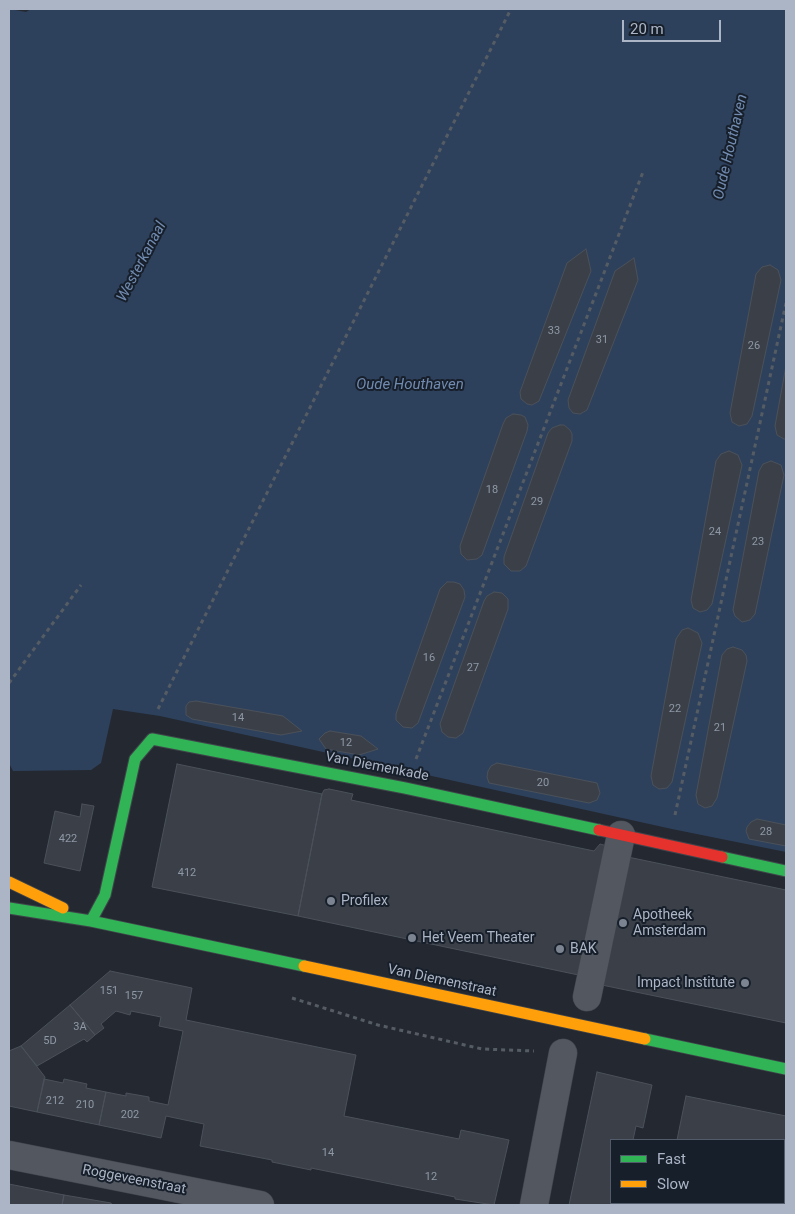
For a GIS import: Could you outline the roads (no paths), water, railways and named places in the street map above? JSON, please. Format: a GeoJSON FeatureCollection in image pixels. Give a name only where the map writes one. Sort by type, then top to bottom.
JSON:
{"type":"FeatureCollection","features":[{"type":"Feature","properties":{"kind":"main road","name":"Van Diemenkade"},"geometry":{"type":"LineString","coordinates":[[91,921],[105,895],[135,759],[152,739],[406,788],[786,871]]}},
{"type":"Feature","properties":{"kind":"main road","name":"Van Diemenstraat"},"geometry":{"type":"LineString","coordinates":[[9,891],[91,921],[786,1069]]}},
{"type":"Feature","properties":{"kind":"main road","name":"Van Diemenstraat"},"geometry":{"type":"LineString","coordinates":[[9,891],[91,921]]}},
{"type":"Feature","properties":{"kind":"street"},"geometry":{"type":"LineString","coordinates":[[587,997],[621,835]]}},
{"type":"Feature","properties":{"kind":"street"},"geometry":{"type":"LineString","coordinates":[[534,1205],[563,1053]]}},
{"type":"Feature","properties":{"kind":"street","name":"Roggeveenstraat"},"geometry":{"type":"LineString","coordinates":[[9,1155],[260,1205]]}},
{"type":"Feature","properties":{"kind":"water","name":"Oude Houthaven"},"geometry":{"type":"Polygon","coordinates":[[[9,9],[26,12],[31,9],[786,9],[786,852],[672,829],[160,716],[113,709],[101,763],[91,770],[13,771],[9,763],[9,9]]]}},
{"type":"Feature","properties":{"kind":"place","name":"Profilex"},"geometry":{"type":"Point","coordinates":[331,901]}},
{"type":"Feature","properties":{"kind":"place","name":"Apotheek Amsterdam"},"geometry":{"type":"Point","coordinates":[623,923]}},
{"type":"Feature","properties":{"kind":"place","name":"Het Veem Theater"},"geometry":{"type":"Point","coordinates":[412,938]}},
{"type":"Feature","properties":{"kind":"place","name":"BAK"},"geometry":{"type":"Point","coordinates":[560,949]}},
{"type":"Feature","properties":{"kind":"place","name":"Impact Institute"},"geometry":{"type":"Point","coordinates":[745,983]}},
{"type":"Feature","properties":{"kind":"water label","name":"Westerkanaal"},"geometry":{"type":"Point","coordinates":[142,262]}}]}
